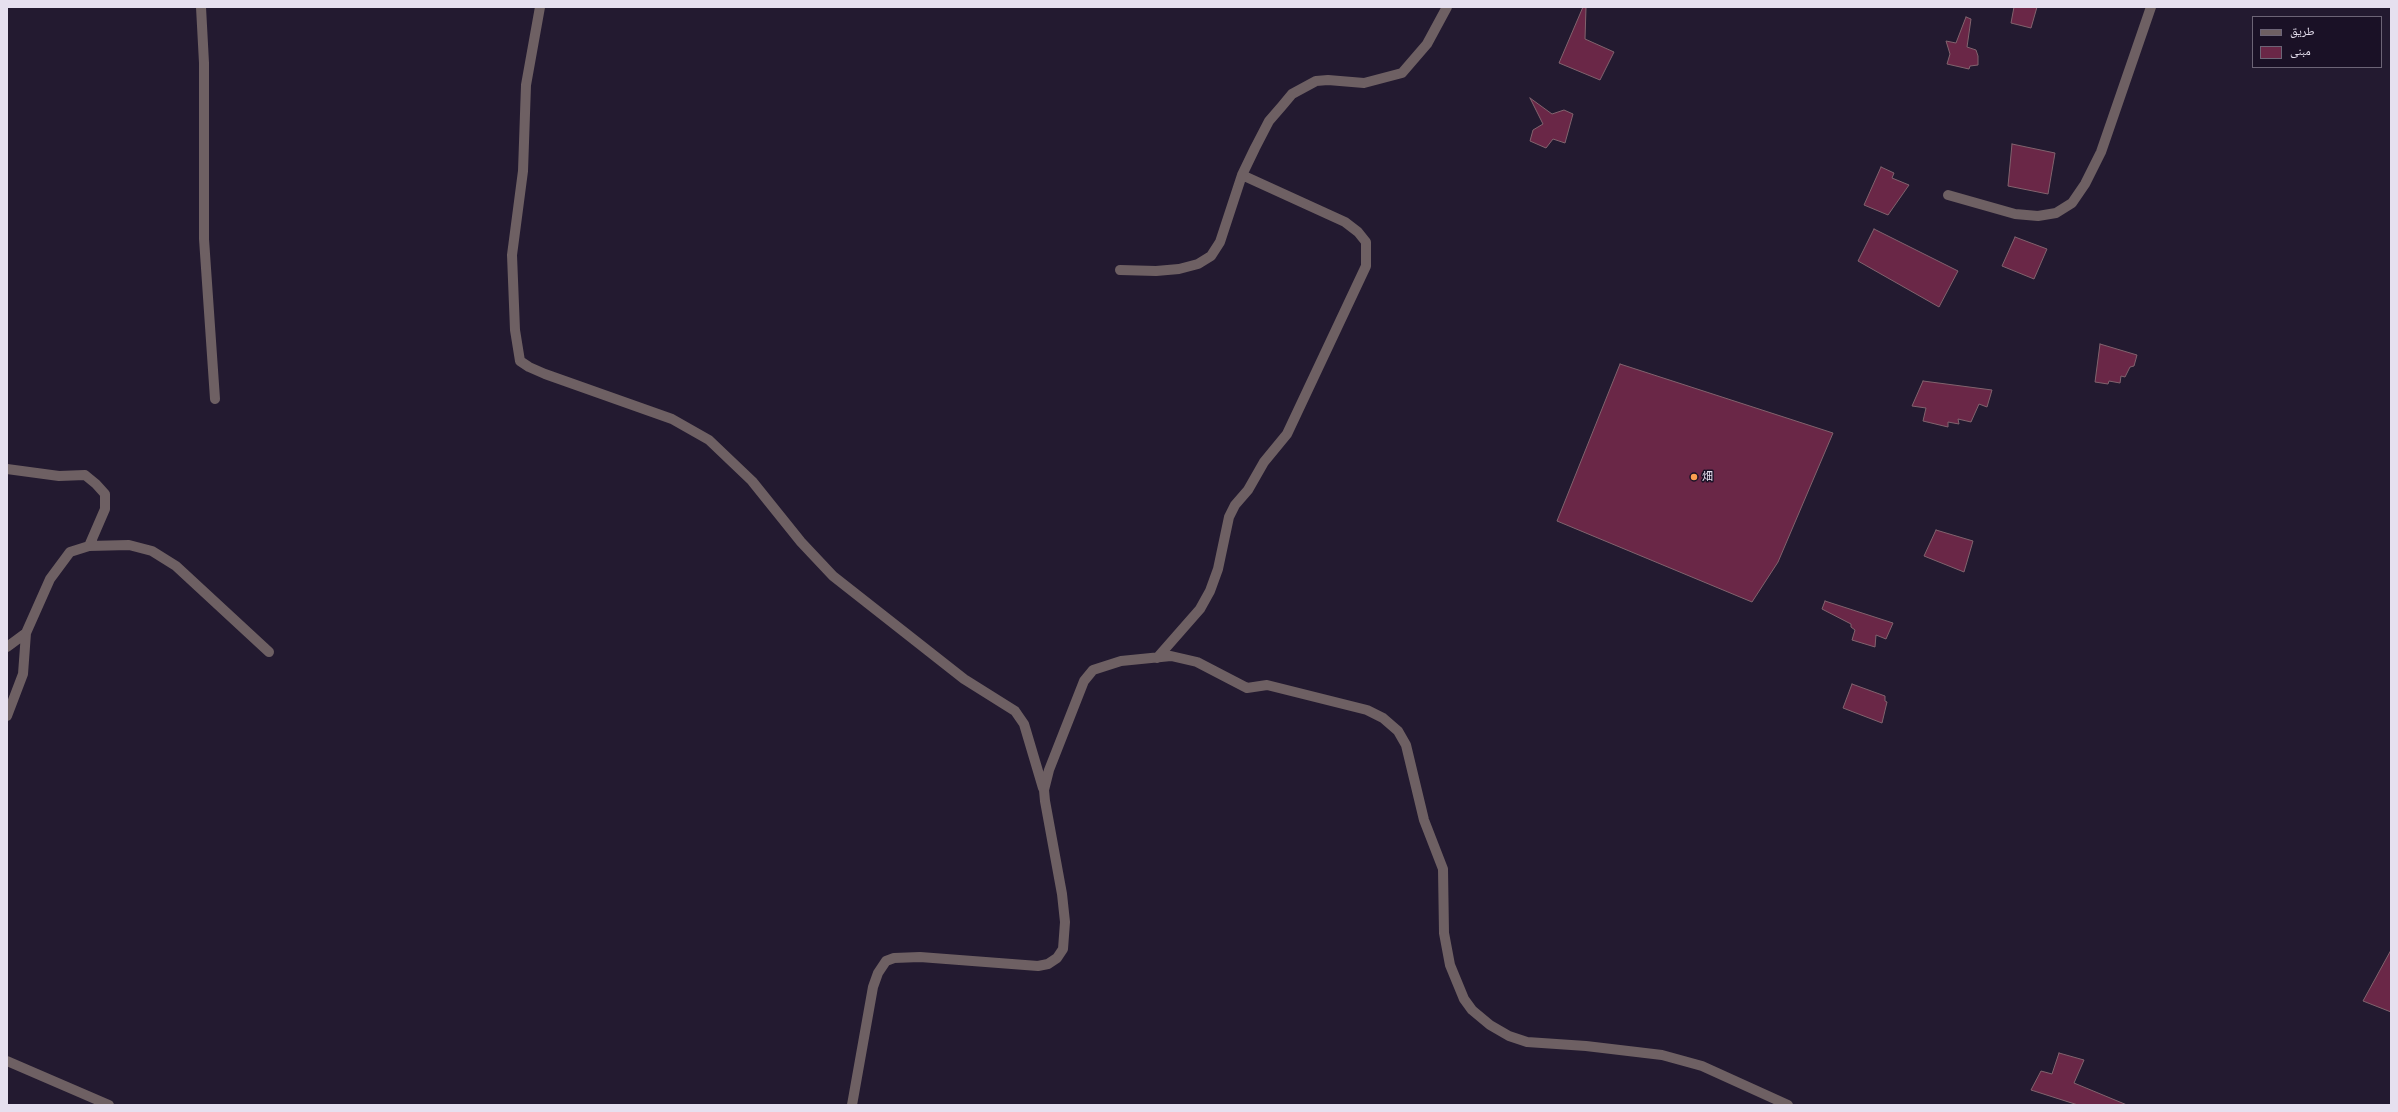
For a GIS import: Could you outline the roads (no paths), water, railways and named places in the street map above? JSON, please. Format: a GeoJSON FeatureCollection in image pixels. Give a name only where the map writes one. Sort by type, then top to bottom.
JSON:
{"type":"FeatureCollection","features":[{"type":"Feature","properties":{"kind":"street"},"geometry":{"type":"LineString","coordinates":[[201,7],[204,64],[204,239],[215,399]]}},
{"type":"Feature","properties":{"kind":"street"},"geometry":{"type":"LineString","coordinates":[[540,7],[526,85],[523,171],[512,249],[514,325],[520,361],[545,374],[672,419],[709,440],[752,481],[801,542],[833,576],[964,679],[1015,711],[1024,724],[1044,790],[1062,894],[1065,930],[1063,949],[1057,958],[1048,964],[1038,966],[920,957],[894,958],[886,961],[878,972],[873,987],[852,1105]]}},
{"type":"Feature","properties":{"kind":"street"},"geometry":{"type":"LineString","coordinates":[[1120,270],[1156,271],[1179,269],[1198,264],[1211,256],[1220,242],[1242,175],[1269,121],[1292,94],[1316,81],[1328,80],[1364,83],[1402,73],[1427,44],[1447,7]]}},
{"type":"Feature","properties":{"kind":"street"},"geometry":{"type":"LineString","coordinates":[[1948,194],[2015,214],[2047,215],[2056,213],[2069,206],[2085,184],[2101,152],[2151,7]]}},
{"type":"Feature","properties":{"kind":"street"},"geometry":{"type":"LineString","coordinates":[[1157,658],[1200,609],[1210,591],[1218,569],[1229,517],[1235,505],[1248,490],[1264,462],[1287,434],[1366,266],[1366,242],[1358,232],[1345,222],[1242,175]]}},
{"type":"Feature","properties":{"kind":"street"},"geometry":{"type":"LineString","coordinates":[[7,469],[59,476],[85,475],[96,484],[105,494],[105,509],[89,546]]}},
{"type":"Feature","properties":{"kind":"street"},"geometry":{"type":"LineString","coordinates":[[7,716],[24,674],[26,633],[50,579],[70,552],[89,546],[129,545],[152,551],[176,566],[269,652]]}},
{"type":"Feature","properties":{"kind":"street"},"geometry":{"type":"LineString","coordinates":[[7,647],[26,633]]}},
{"type":"Feature","properties":{"kind":"street"},"geometry":{"type":"LineString","coordinates":[[1044,790],[1049,770],[1084,681],[1093,670],[1121,661],[1171,656],[1197,662],[1247,688],[1267,684],[1352,705],[1383,718],[1398,731],[1406,745],[1424,820],[1443,869],[1444,933],[1450,964],[1464,999],[1472,1010],[1490,1025],[1509,1036],[1527,1042],[1614,1049],[1675,1059],[1709,1069],[1788,1105]]}},
{"type":"Feature","properties":{"kind":"street"},"geometry":{"type":"LineString","coordinates":[[7,1061],[109,1105]]}},
{"type":"Feature","properties":{"kind":"place","name":"畑"},"geometry":{"type":"Point","coordinates":[1694,477]}}]}
